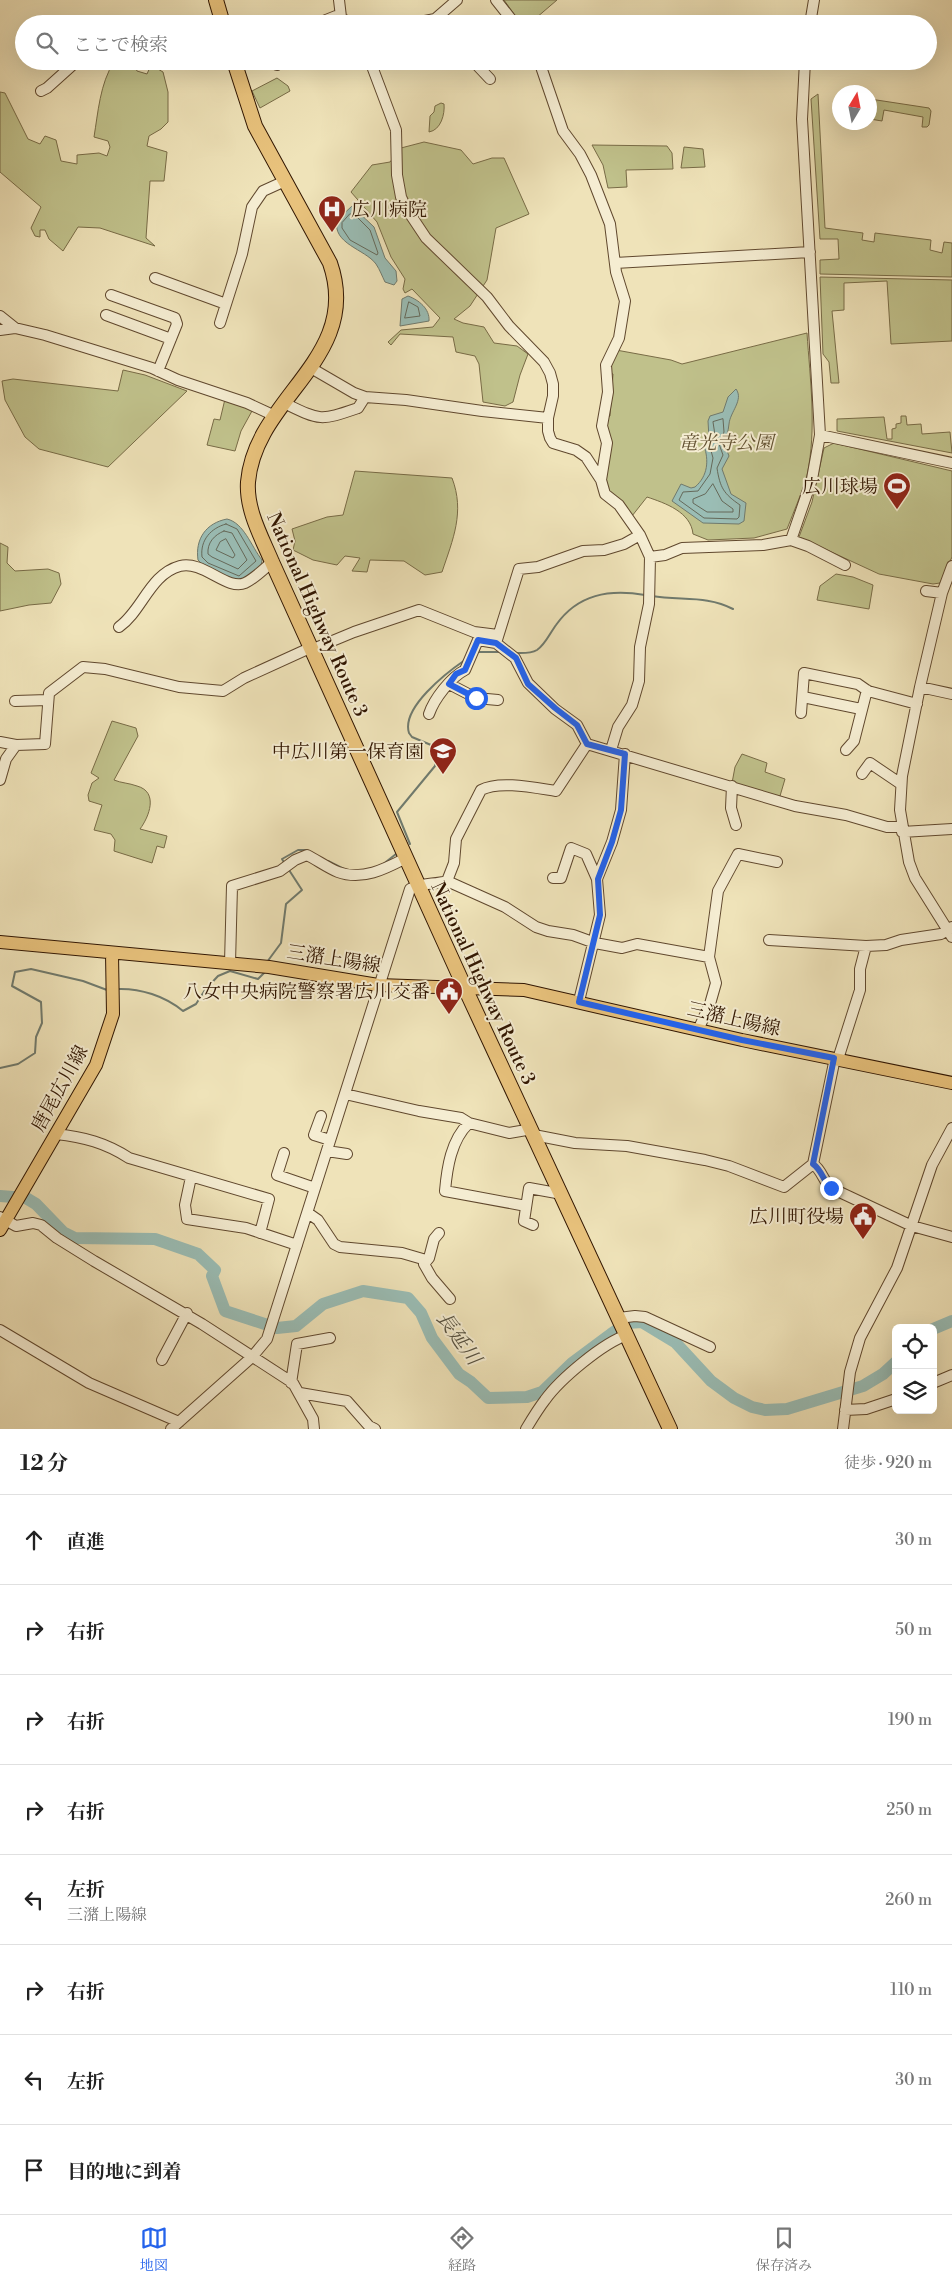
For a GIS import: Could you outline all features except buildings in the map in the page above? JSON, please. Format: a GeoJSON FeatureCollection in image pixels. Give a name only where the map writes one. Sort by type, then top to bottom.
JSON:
{"type":"FeatureCollection","features":[{"type":"Feature","properties":{"kind":"highway"},"geometry":{"type":"LineString","coordinates":[[216,0],[220,15]]}},
{"type":"Feature","properties":{"kind":"highway","name":"National Highway Route 3"},"geometry":{"type":"LineString","coordinates":[[237,70],[255,126],[330,263],[336,279],[333,323],[323,350],[260,438],[253,458],[248,484],[252,512],[272,562],[464,986],[670,1429]]}},
{"type":"Feature","properties":{"kind":"main road","name":"三潴上陽線"},"geometry":{"type":"LineString","coordinates":[[0,942],[112,954],[266,966],[378,985],[430,988],[464,986],[524,990],[698,1030],[952,1083]]}},
{"type":"Feature","properties":{"kind":"main road","name":"唐尾広川線"},"geometry":{"type":"LineString","coordinates":[[3,1221],[23,1193],[96,1065],[106,1040],[113,1014],[112,954]]}},
{"type":"Feature","properties":{"kind":"street"},"geometry":{"type":"LineString","coordinates":[[339,0],[341,15]]}},
{"type":"Feature","properties":{"kind":"street"},"geometry":{"type":"LineString","coordinates":[[443,15],[457,0]]}},
{"type":"Feature","properties":{"kind":"street"},"geometry":{"type":"LineString","coordinates":[[496,0],[506,15]]}},
{"type":"Feature","properties":{"kind":"street"},"geometry":{"type":"LineString","coordinates":[[812,15],[814,0]]}},
{"type":"Feature","properties":{"kind":"street"},"geometry":{"type":"LineString","coordinates":[[41,91],[67,70]]}},
{"type":"Feature","properties":{"kind":"street"},"geometry":{"type":"LineString","coordinates":[[373,70],[396,130],[397,174],[401,197],[406,208],[426,238],[488,297],[508,326],[544,362],[553,384],[553,396],[548,418],[548,431],[553,443],[576,450],[586,457],[601,480],[605,494],[619,505],[640,535],[650,557],[649,604],[640,646],[639,680],[632,705],[618,727],[611,750]]}},
{"type":"Feature","properties":{"kind":"street"},"geometry":{"type":"LineString","coordinates":[[482,70],[490,79]]}},
{"type":"Feature","properties":{"kind":"street"},"geometry":{"type":"LineString","coordinates":[[542,70],[563,131],[580,154],[591,175],[610,224],[615,263],[625,301],[619,338],[606,365],[608,392],[602,426],[607,443],[601,480]]}},
{"type":"Feature","properties":{"kind":"street"},"geometry":{"type":"LineString","coordinates":[[791,540],[812,479],[820,435],[802,118],[805,70]]}},
{"type":"Feature","properties":{"kind":"street"},"geometry":{"type":"LineString","coordinates":[[220,323],[242,254],[252,207],[264,191],[285,181]]}},
{"type":"Feature","properties":{"kind":"street"},"geometry":{"type":"LineString","coordinates":[[615,263],[810,252]]}},
{"type":"Feature","properties":{"kind":"street"},"geometry":{"type":"LineString","coordinates":[[154,278],[226,304]]}},
{"type":"Feature","properties":{"kind":"street"},"geometry":{"type":"LineString","coordinates":[[111,295],[175,318],[177,324],[158,371]]}},
{"type":"Feature","properties":{"kind":"street"},"geometry":{"type":"LineString","coordinates":[[0,316],[15,328]]}},
{"type":"Feature","properties":{"kind":"street"},"geometry":{"type":"LineString","coordinates":[[106,316],[171,339]]}},
{"type":"Feature","properties":{"kind":"street"},"geometry":{"type":"LineString","coordinates":[[0,330],[15,328],[45,335],[158,371],[178,380],[248,403],[275,416]]}},
{"type":"Feature","properties":{"kind":"street"},"geometry":{"type":"LineString","coordinates":[[311,368],[354,393],[365,397],[406,400],[548,418]]}},
{"type":"Feature","properties":{"kind":"street"},"geometry":{"type":"LineString","coordinates":[[284,403],[314,418],[330,418],[358,408],[365,397]]}},
{"type":"Feature","properties":{"kind":"street"},"geometry":{"type":"LineString","coordinates":[[820,435],[952,463]]}},
{"type":"Feature","properties":{"kind":"street"},"geometry":{"type":"LineString","coordinates":[[497,639],[519,569],[538,567],[583,551],[604,550],[624,544],[640,535]]}},
{"type":"Feature","properties":{"kind":"street"},"geometry":{"type":"LineString","coordinates":[[650,557],[665,555],[682,548],[763,545],[791,540],[808,546],[845,565]]}},
{"type":"Feature","properties":{"kind":"street"},"geometry":{"type":"LineString","coordinates":[[119,627],[133,616],[148,591],[170,570],[182,565],[195,566],[234,584],[244,584],[272,562]]}},
{"type":"Feature","properties":{"kind":"street"},"geometry":{"type":"LineString","coordinates":[[768,940],[866,946],[886,945],[901,940],[925,938],[951,931],[915,878],[909,862],[900,810],[901,784],[920,687],[942,593],[952,566]]}},
{"type":"Feature","properties":{"kind":"street"},"geometry":{"type":"LineString","coordinates":[[926,590],[942,593]]}},
{"type":"Feature","properties":{"kind":"street"},"geometry":{"type":"LineString","coordinates":[[0,742],[16,745],[44,744],[49,693],[83,667],[105,669],[179,687],[223,691],[244,678],[312,648],[419,610],[497,639],[516,658],[528,684],[577,725],[587,744],[810,809],[846,815],[887,827],[902,829],[952,829]]}},
{"type":"Feature","properties":{"kind":"street"},"geometry":{"type":"LineString","coordinates":[[429,714],[456,674],[465,670],[478,640],[497,639]]}},
{"type":"Feature","properties":{"kind":"street"},"geometry":{"type":"LineString","coordinates":[[801,713],[804,673],[858,684],[867,690],[917,704]]}},
{"type":"Feature","properties":{"kind":"street"},"geometry":{"type":"LineString","coordinates":[[449,684],[476,698],[498,700]]}},
{"type":"Feature","properties":{"kind":"street"},"geometry":{"type":"LineString","coordinates":[[920,687],[952,694]]}},
{"type":"Feature","properties":{"kind":"street"},"geometry":{"type":"LineString","coordinates":[[846,750],[854,741],[867,690]]}},
{"type":"Feature","properties":{"kind":"street"},"geometry":{"type":"LineString","coordinates":[[803,697],[861,709]]}},
{"type":"Feature","properties":{"kind":"street"},"geometry":{"type":"LineString","coordinates":[[15,701],[48,700]]}},
{"type":"Feature","properties":{"kind":"street"},"geometry":{"type":"LineString","coordinates":[[447,881],[454,863],[453,848],[456,839],[481,790],[486,787],[509,785],[556,791],[587,744]]}},
{"type":"Feature","properties":{"kind":"street"},"geometry":{"type":"LineString","coordinates":[[0,780],[6,759],[16,745]]}},
{"type":"Feature","properties":{"kind":"street"},"geometry":{"type":"LineString","coordinates":[[598,879],[612,842],[621,810],[625,754]]}},
{"type":"Feature","properties":{"kind":"street"},"geometry":{"type":"LineString","coordinates":[[862,774],[870,763],[901,784]]}},
{"type":"Feature","properties":{"kind":"street"},"geometry":{"type":"LineString","coordinates":[[732,786],[732,808],[736,825]]}},
{"type":"Feature","properties":{"kind":"street"},"geometry":{"type":"LineString","coordinates":[[553,878],[561,878],[571,848],[586,854],[598,879],[600,915],[579,1002]]}},
{"type":"Feature","properties":{"kind":"street"},"geometry":{"type":"LineString","coordinates":[[698,1030],[710,1004],[716,983],[709,957],[718,891],[738,854],[777,862]]}},
{"type":"Feature","properties":{"kind":"street"},"geometry":{"type":"LineString","coordinates":[[230,963],[232,886],[280,871],[287,865],[307,855],[338,872],[356,876],[386,869],[406,858]]}},
{"type":"Feature","properties":{"kind":"street"},"geometry":{"type":"LineString","coordinates":[[171,1429],[252,1357],[267,1339],[410,889],[418,885],[447,881],[505,907],[536,927],[573,935],[594,943],[622,948],[638,944],[709,957]]}},
{"type":"Feature","properties":{"kind":"street"},"geometry":{"type":"LineString","coordinates":[[345,1094],[419,1111],[462,1118],[469,1123],[509,1134],[533,1132],[576,1142],[627,1146],[705,1160],[729,1166],[784,1187],[813,1164],[836,1059],[860,990],[860,969],[866,946]]}},
{"type":"Feature","properties":{"kind":"street"},"geometry":{"type":"LineString","coordinates":[[321,1116],[314,1135],[330,1140]]}},
{"type":"Feature","properties":{"kind":"street"},"geometry":{"type":"LineString","coordinates":[[469,1123],[455,1142],[447,1172],[446,1191],[526,1206]]}},
{"type":"Feature","properties":{"kind":"street"},"geometry":{"type":"LineString","coordinates":[[844,1429],[850,1372],[860,1338],[897,1268],[932,1165],[952,1128]]}},
{"type":"Feature","properties":{"kind":"street"},"geometry":{"type":"LineString","coordinates":[[56,1134],[93,1140],[113,1148],[129,1158],[269,1199],[260,1233]]}},
{"type":"Feature","properties":{"kind":"street"},"geometry":{"type":"LineString","coordinates":[[327,1151],[347,1154]]}},
{"type":"Feature","properties":{"kind":"street"},"geometry":{"type":"LineString","coordinates":[[284,1153],[277,1175],[315,1188]]}},
{"type":"Feature","properties":{"kind":"street"},"geometry":{"type":"LineString","coordinates":[[813,1164],[818,1168],[826,1184],[831,1188],[912,1226],[952,1237]]}},
{"type":"Feature","properties":{"kind":"street"},"geometry":{"type":"LineString","coordinates":[[191,1177],[185,1205],[187,1220],[246,1228],[297,1245]]}},
{"type":"Feature","properties":{"kind":"street"},"geometry":{"type":"LineString","coordinates":[[533,1225],[524,1221],[529,1188],[562,1194]]}},
{"type":"Feature","properties":{"kind":"street"},"geometry":{"type":"LineString","coordinates":[[308,1213],[322,1225],[334,1244],[340,1247],[402,1253],[426,1260]]}},
{"type":"Feature","properties":{"kind":"street"},"geometry":{"type":"LineString","coordinates":[[3,1221],[16,1226],[33,1223],[41,1224],[57,1238],[186,1314],[291,1383],[300,1393],[313,1419],[314,1429]]}},
{"type":"Feature","properties":{"kind":"street"},"geometry":{"type":"LineString","coordinates":[[438,1233],[424,1264],[432,1278],[450,1299]]}},
{"type":"Feature","properties":{"kind":"street"},"geometry":{"type":"LineString","coordinates":[[162,1360],[186,1314]]}},
{"type":"Feature","properties":{"kind":"street"},"geometry":{"type":"LineString","coordinates":[[526,1429],[545,1398],[584,1362],[614,1339],[623,1326],[635,1316],[645,1318],[710,1347]]}},
{"type":"Feature","properties":{"kind":"street"},"geometry":{"type":"LineString","coordinates":[[0,1330],[89,1383],[179,1422]]}},
{"type":"Feature","properties":{"kind":"street"},"geometry":{"type":"LineString","coordinates":[[291,1383],[297,1344],[330,1338]]}},
{"type":"Feature","properties":{"kind":"street"},"geometry":{"type":"LineString","coordinates":[[937,1381],[952,1375]]}},
{"type":"Feature","properties":{"kind":"street"},"geometry":{"type":"LineString","coordinates":[[300,1393],[347,1401],[369,1426],[374,1429]]}},
{"type":"Feature","properties":{"kind":"street"},"geometry":{"type":"LineString","coordinates":[[845,1410],[874,1407],[892,1400]]}},
{"type":"Feature","properties":{"kind":"green space"},"geometry":{"type":"Polygon","coordinates":[[[504,0],[557,0],[540,15],[515,15],[504,0]]]}},
{"type":"Feature","properties":{"kind":"green space"},"geometry":{"type":"Polygon","coordinates":[[[109,70],[136,70],[147,74],[149,70],[160,70],[163,72],[168,92],[168,122],[149,136],[147,146],[167,152],[164,181],[150,181],[146,238],[155,246],[100,228],[78,227],[63,251],[49,239],[45,230],[40,230],[40,237],[35,236],[31,228],[41,207],[0,172],[0,92],[5,93],[28,139],[40,144],[45,136],[56,140],[61,161],[77,164],[77,155],[99,153],[107,156],[110,147],[108,141],[94,137],[98,108],[109,70]]]}},
{"type":"Feature","properties":{"kind":"green space"},"geometry":{"type":"Polygon","coordinates":[[[277,78],[288,86],[290,91],[260,108],[252,91],[277,78]]]}},
{"type":"Feature","properties":{"kind":"green space"},"geometry":{"type":"Polygon","coordinates":[[[818,94],[825,228],[863,233],[862,240],[874,242],[875,233],[931,240],[930,250],[942,253],[944,242],[952,243],[952,277],[820,274],[820,260],[839,259],[838,239],[820,239],[811,99],[818,94]]]}},
{"type":"Feature","properties":{"kind":"green space"},"geometry":{"type":"Polygon","coordinates":[[[877,100],[929,108],[931,111],[927,127],[922,127],[923,117],[884,110],[882,121],[877,120],[877,100]]]}},
{"type":"Feature","properties":{"kind":"green space"},"geometry":{"type":"Polygon","coordinates":[[[441,103],[444,104],[443,117],[437,128],[429,132],[430,116],[434,112],[435,106],[441,103]]]}},
{"type":"Feature","properties":{"kind":"green space"},"geometry":{"type":"Polygon","coordinates":[[[424,142],[461,150],[473,164],[492,158],[504,158],[529,214],[496,228],[487,280],[470,306],[454,319],[463,323],[484,327],[494,343],[517,346],[528,354],[513,402],[505,406],[483,402],[479,364],[475,356],[456,352],[453,337],[400,334],[391,345],[388,342],[401,330],[433,327],[440,318],[412,289],[405,293],[403,289],[405,279],[391,257],[377,222],[351,192],[372,165],[390,162],[401,148],[424,142]]]}},
{"type":"Feature","properties":{"kind":"green space"},"geometry":{"type":"Polygon","coordinates":[[[592,145],[667,146],[672,153],[673,169],[626,170],[627,187],[608,188],[603,165],[592,145]]]}},
{"type":"Feature","properties":{"kind":"green space"},"geometry":{"type":"Polygon","coordinates":[[[684,147],[703,149],[705,167],[681,168],[684,147]]]}},
{"type":"Feature","properties":{"kind":"green space"},"geometry":{"type":"Polygon","coordinates":[[[820,277],[952,280],[952,341],[891,344],[887,281],[844,283],[844,310],[832,311],[839,383],[831,383],[829,362],[823,354],[820,277]]]}},
{"type":"Feature","properties":{"kind":"green space","name":"竜光寺公園"},"geometry":{"type":"Polygon","coordinates":[[[807,333],[812,404],[812,440],[807,475],[787,529],[754,538],[708,540],[693,534],[691,526],[682,514],[662,502],[647,497],[632,516],[609,493],[606,481],[606,419],[610,416],[613,374],[609,373],[616,350],[671,360],[682,364],[807,333]]]}},
{"type":"Feature","properties":{"kind":"green space"},"geometry":{"type":"Polygon","coordinates":[[[123,370],[145,375],[187,391],[108,467],[39,449],[25,437],[5,400],[2,381],[13,379],[118,391],[123,370]]]}},
{"type":"Feature","properties":{"kind":"green space"},"geometry":{"type":"Polygon","coordinates":[[[225,399],[244,405],[252,411],[241,431],[235,451],[207,445],[214,419],[220,420],[225,399]]]}},
{"type":"Feature","properties":{"kind":"green space"},"geometry":{"type":"Polygon","coordinates":[[[901,416],[906,416],[907,425],[921,424],[922,434],[950,432],[952,453],[837,431],[837,419],[884,417],[887,439],[892,439],[892,429],[896,428],[896,424],[901,423],[901,416]]]}},
{"type":"Feature","properties":{"kind":"green space","name":"広川球場"},"geometry":{"type":"Polygon","coordinates":[[[834,443],[952,471],[952,557],[940,583],[933,584],[879,574],[799,537],[812,502],[824,448],[834,443]]]}},
{"type":"Feature","properties":{"kind":"green space"},"geometry":{"type":"Polygon","coordinates":[[[355,471],[452,478],[456,490],[456,525],[442,572],[425,575],[404,561],[370,560],[367,572],[352,571],[360,558],[345,556],[337,565],[313,560],[293,550],[295,541],[292,529],[327,517],[343,515],[355,471]]]}},
{"type":"Feature","properties":{"kind":"green space"},"geometry":{"type":"Polygon","coordinates":[[[0,543],[8,547],[7,563],[15,571],[48,569],[59,573],[61,584],[51,603],[0,611],[0,543]]]}},
{"type":"Feature","properties":{"kind":"green space"},"geometry":{"type":"Polygon","coordinates":[[[836,574],[853,577],[873,585],[869,609],[817,600],[820,586],[836,574]]]}},
{"type":"Feature","properties":{"kind":"green space"},"geometry":{"type":"Polygon","coordinates":[[[112,721],[136,728],[138,736],[114,780],[144,789],[150,799],[150,805],[149,812],[140,829],[167,836],[164,848],[157,846],[152,863],[114,851],[115,840],[111,834],[94,830],[102,805],[89,801],[88,795],[92,783],[99,778],[91,773],[112,721]]]}},
{"type":"Feature","properties":{"kind":"green space"},"geometry":{"type":"Polygon","coordinates":[[[742,754],[767,763],[765,772],[785,779],[780,796],[777,797],[732,783],[735,767],[742,754]]]}},
{"type":"Feature","properties":{"kind":"water"},"geometry":{"type":"Polygon","coordinates":[[[352,206],[374,227],[385,258],[396,271],[397,281],[394,285],[385,282],[376,264],[344,241],[339,235],[337,220],[352,206]]]}},
{"type":"Feature","properties":{"kind":"water"},"geometry":{"type":"Polygon","coordinates":[[[408,296],[426,309],[429,321],[400,326],[402,299],[408,296]]]}},
{"type":"Feature","properties":{"kind":"water"},"geometry":{"type":"Polygon","coordinates":[[[736,389],[738,402],[730,420],[724,443],[729,456],[722,469],[731,494],[746,503],[744,521],[739,524],[703,523],[672,501],[681,484],[691,488],[695,487],[703,478],[707,462],[704,446],[709,438],[708,421],[710,416],[723,412],[728,397],[736,389]]]}},
{"type":"Feature","properties":{"kind":"water"},"geometry":{"type":"Polygon","coordinates":[[[227,519],[233,521],[243,530],[262,560],[261,566],[242,581],[236,581],[205,567],[198,560],[198,545],[203,533],[213,524],[227,519]]]}},
{"type":"Feature","properties":{"kind":"waterway"},"geometry":{"type":"LineString","coordinates":[[515,653],[529,653],[540,648],[565,615],[584,600],[595,596],[619,593],[645,595]]}},
{"type":"Feature","properties":{"kind":"waterway"},"geometry":{"type":"LineString","coordinates":[[652,596],[703,600],[733,609]]}},
{"type":"Feature","properties":{"kind":"waterway"},"geometry":{"type":"LineString","coordinates":[[477,652],[500,652]]}},
{"type":"Feature","properties":{"kind":"waterway"},"geometry":{"type":"LineString","coordinates":[[410,844],[397,812],[435,766],[436,757],[431,745],[412,737],[409,733],[408,723],[418,702],[427,692],[447,673],[465,660]]}},
{"type":"Feature","properties":{"kind":"waterway"},"geometry":{"type":"LineString","coordinates":[[285,864],[282,859],[298,850],[306,850]]}},
{"type":"Feature","properties":{"kind":"waterway"},"geometry":{"type":"LineString","coordinates":[[382,865],[396,854]]}},
{"type":"Feature","properties":{"kind":"waterway"},"geometry":{"type":"LineString","coordinates":[[328,861],[344,869]]}},
{"type":"Feature","properties":{"kind":"waterway"},"geometry":{"type":"LineString","coordinates":[[267,962],[281,943],[286,904],[302,890],[289,870]]}},
{"type":"Feature","properties":{"kind":"waterway"},"geometry":{"type":"LineString","coordinates":[[0,1068],[18,1064],[35,1053],[36,1037],[42,1023],[41,1002],[12,986],[15,972],[31,969],[83,981],[107,990]]}},
{"type":"Feature","properties":{"kind":"waterway"},"geometry":{"type":"LineString","coordinates":[[117,989],[152,994],[168,1001],[183,1011],[196,1004],[205,990],[218,976],[230,971],[258,979],[265,972]]}},
{"type":"Feature","properties":{"kind":"waterway","name":"長延川"},"geometry":{"type":"LineString","coordinates":[[0,1196],[26,1198],[36,1204],[63,1232],[75,1238],[155,1239],[198,1254],[215,1270],[212,1276],[225,1311],[277,1328],[296,1326],[323,1304],[363,1291],[408,1298],[421,1313],[432,1338],[459,1374],[488,1398],[527,1397],[542,1392],[572,1363],[627,1323],[642,1322],[675,1342],[711,1381],[734,1398],[752,1407],[765,1410],[787,1409],[863,1386],[883,1374],[892,1366]]}},
{"type":"Feature","properties":{"kind":"waterway","name":"長延川"},"geometry":{"type":"LineString","coordinates":[[937,1327],[952,1321]]}},
{"type":"Feature","properties":{"kind":"place","name":"広川病院"},"geometry":{"type":"Point","coordinates":[332,233]}},
{"type":"Feature","properties":{"kind":"place","name":"広川球場"},"geometry":{"type":"Point","coordinates":[897,510]}},
{"type":"Feature","properties":{"kind":"place","name":"中広川第一保育園"},"geometry":{"type":"Point","coordinates":[443,775]}},
{"type":"Feature","properties":{"kind":"place","name":"八女中央病院警察署広川交番"},"geometry":{"type":"Point","coordinates":[449,1015]}},
{"type":"Feature","properties":{"kind":"place","name":"広川町役場"},"geometry":{"type":"Point","coordinates":[863,1240]}},
{"type":"Feature","properties":{"kind":"route"},"geometry":{"type":"LineString","coordinates":[[476,698],[449,684],[456,674],[465,670],[478,640],[496,643],[516,658],[528,684],[577,725],[587,744],[625,754],[621,810],[612,842],[598,879],[600,915],[579,1002],[742,1040],[834,1058],[813,1164],[818,1168],[826,1184],[831,1188]]}}]}
